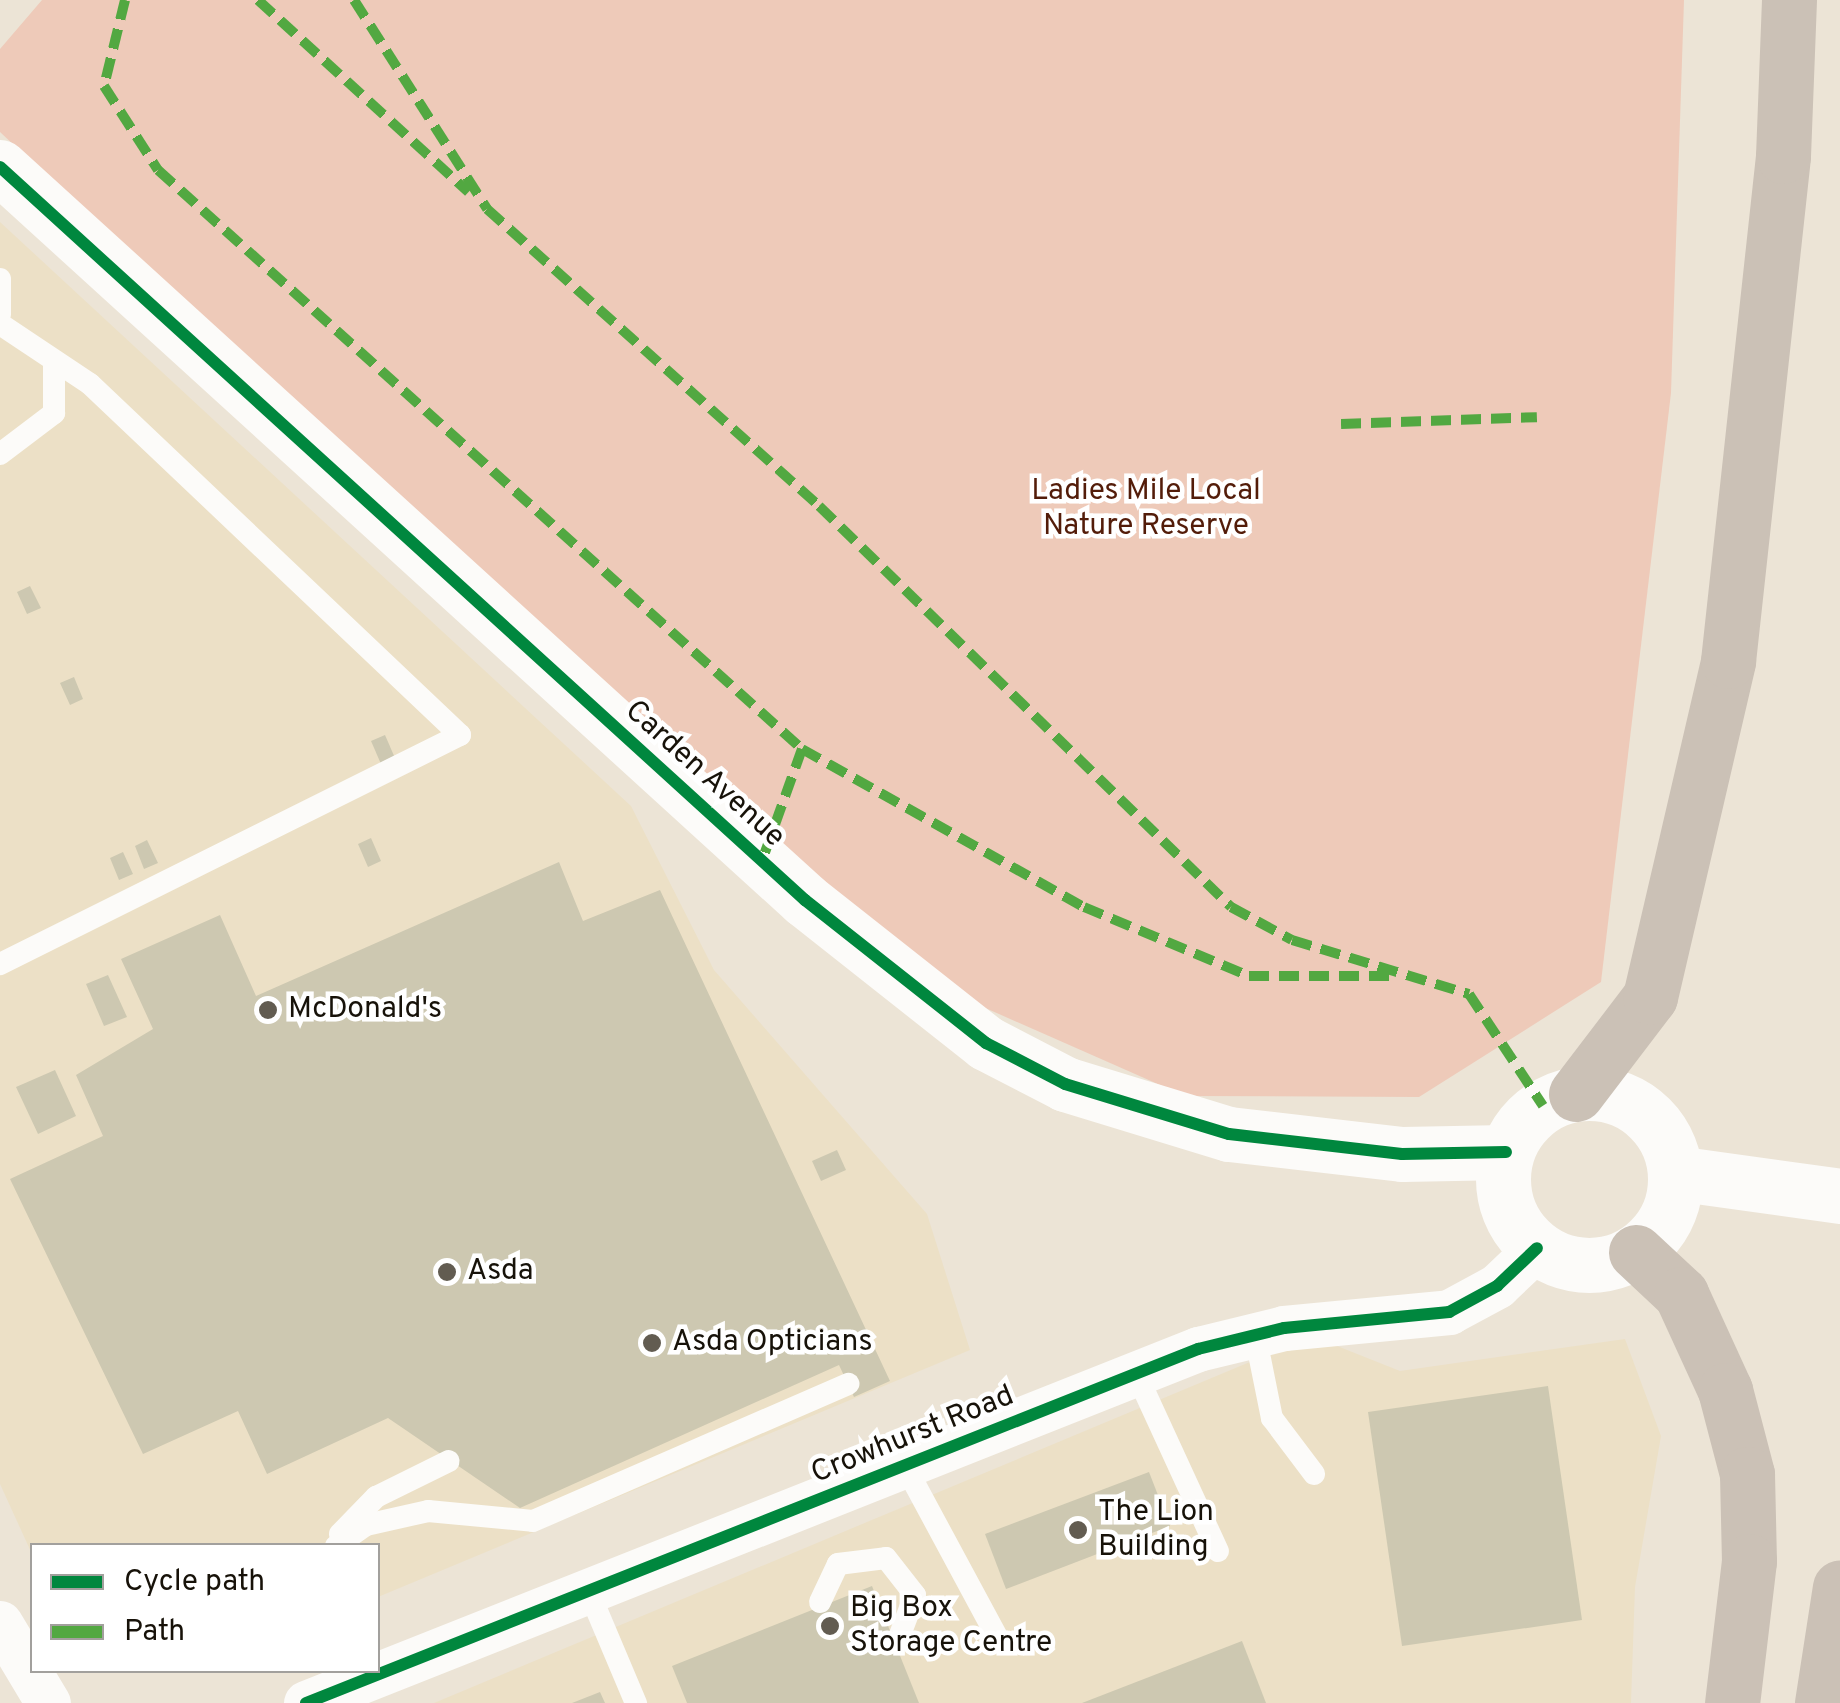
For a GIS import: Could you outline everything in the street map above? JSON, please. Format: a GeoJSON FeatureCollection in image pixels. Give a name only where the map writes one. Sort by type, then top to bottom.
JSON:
{"type":"FeatureCollection","features":[{"type":"Feature","properties":{"kind":"highway"},"geometry":{"type":"LineString","coordinates":[[1576,1094],[1650,997],[1728,661],[1781,176],[1789,0]]}},
{"type":"Feature","properties":{"kind":"highway"},"geometry":{"type":"LineString","coordinates":[[1636,1252],[1681,1294],[1725,1390],[1748,1474],[1732,1703]]}},
{"type":"Feature","properties":{"kind":"highway"},"geometry":{"type":"LineString","coordinates":[[1822,1703],[1840,1587]]}},
{"type":"Feature","properties":{"kind":"street","name":"Carden Avenue"},"geometry":{"type":"LineString","coordinates":[[0,167],[805,900],[986,1044],[1064,1084],[1230,1134],[1402,1154],[1506,1152]]}},
{"type":"Feature","properties":{"kind":"street"},"geometry":{"type":"LineString","coordinates":[[1576,1094],[1604,1094],[1653,1121],[1675,1173],[1666,1218],[1636,1252],[1590,1266],[1538,1248],[1507,1208],[1506,1152],[1543,1106],[1576,1094]]}},
{"type":"Feature","properties":{"kind":"street"},"geometry":{"type":"LineString","coordinates":[[1675,1173],[1730,1185],[1840,1196]]}},
{"type":"Feature","properties":{"kind":"street","name":"Crowhurst Road"},"geometry":{"type":"LineString","coordinates":[[306,1703],[1136,1373],[1255,1334],[1450,1312],[1498,1286],[1538,1248]]}},
{"type":"Feature","properties":{"kind":"street"},"geometry":{"type":"LineString","coordinates":[[0,1623],[48,1703]]}},
{"type":"Feature","properties":{"kind":"lane"},"geometry":{"type":"LineString","coordinates":[[0,279],[0,314]]}},
{"type":"Feature","properties":{"kind":"lane"},"geometry":{"type":"LineString","coordinates":[[0,324],[90,384],[460,735],[7,961]]}},
{"type":"Feature","properties":{"kind":"lane"},"geometry":{"type":"LineString","coordinates":[[0,454],[54,413],[54,363]]}},
{"type":"Feature","properties":{"kind":"lane"},"geometry":{"type":"LineString","coordinates":[[1255,1334],[1272,1418],[1314,1474]]}},
{"type":"Feature","properties":{"kind":"lane"},"geometry":{"type":"LineString","coordinates":[[1136,1373],[1218,1550]]}},
{"type":"Feature","properties":{"kind":"lane"},"geometry":{"type":"LineString","coordinates":[[336,1543],[428,1511],[534,1521],[848,1384]]}},
{"type":"Feature","properties":{"kind":"lane"},"geometry":{"type":"LineString","coordinates":[[336,1543],[376,1497],[450,1460]]}},
{"type":"Feature","properties":{"kind":"lane"},"geometry":{"type":"LineString","coordinates":[[905,1466],[996,1637]]}},
{"type":"Feature","properties":{"kind":"lane"},"geometry":{"type":"LineString","coordinates":[[820,1602],[844,1560],[892,1560],[916,1601],[898,1640]]}},
{"type":"Feature","properties":{"kind":"lane"},"geometry":{"type":"LineString","coordinates":[[590,1592],[636,1703]]}},
{"type":"Feature","properties":{"kind":"shaded area"},"geometry":{"type":"Polygon","coordinates":[[[0,222],[631,806],[714,970],[927,1214],[970,1350],[380,1596],[380,1543],[30,1543],[30,1550],[0,1484],[0,222]]]}},
{"type":"Feature","properties":{"kind":"shaded area"},"geometry":{"type":"Polygon","coordinates":[[[1312,1336],[1400,1371],[1625,1339],[1661,1436],[1635,1587],[1631,1703],[434,1703],[1312,1336]]]}},
{"type":"Feature","properties":{"kind":"green space","name":"Ladies Mile Local Nature Reserve"},"geometry":{"type":"Polygon","coordinates":[[[42,0],[1684,0],[1671,393],[1601,982],[1419,1097],[1185,1096],[890,966],[0,132],[0,49],[42,0]]]}},
{"type":"Feature","properties":{"kind":"building"},"geometry":{"type":"Polygon","coordinates":[[[30,586],[41,608],[27,614],[17,592],[30,586]]]}},
{"type":"Feature","properties":{"kind":"building"},"geometry":{"type":"Polygon","coordinates":[[[74,677],[83,699],[70,705],[60,683],[74,677]]]}},
{"type":"Feature","properties":{"kind":"building"},"geometry":{"type":"Polygon","coordinates":[[[385,735],[395,758],[381,764],[371,741],[385,735]]]}},
{"type":"Feature","properties":{"kind":"building"},"geometry":{"type":"Polygon","coordinates":[[[371,838],[381,861],[368,867],[358,844],[371,838]]]}},
{"type":"Feature","properties":{"kind":"building"},"geometry":{"type":"Polygon","coordinates":[[[147,840],[158,863],[144,869],[135,846],[147,840]]]}},
{"type":"Feature","properties":{"kind":"building"},"geometry":{"type":"Polygon","coordinates":[[[123,852],[133,874],[119,880],[110,858],[123,852]]]}},
{"type":"Feature","properties":{"kind":"building","name":"Asda"},"geometry":{"type":"Polygon","coordinates":[[[559,862],[583,921],[660,890],[890,1381],[854,1397],[839,1365],[520,1508],[388,1418],[267,1474],[238,1411],[143,1454],[10,1179],[103,1136],[76,1075],[153,1029],[121,959],[220,915],[256,996],[559,862]]]}},
{"type":"Feature","properties":{"kind":"building"},"geometry":{"type":"Polygon","coordinates":[[[108,975],[127,1017],[104,1026],[86,984],[108,975]]]}},
{"type":"Feature","properties":{"kind":"building"},"geometry":{"type":"Polygon","coordinates":[[[55,1070],[76,1116],[38,1134],[16,1087],[55,1070]]]}},
{"type":"Feature","properties":{"kind":"building"},"geometry":{"type":"Polygon","coordinates":[[[837,1150],[846,1170],[821,1181],[812,1161],[837,1150]]]}},
{"type":"Feature","properties":{"kind":"building"},"geometry":{"type":"Polygon","coordinates":[[[1548,1386],[1582,1620],[1402,1646],[1368,1412],[1548,1386]]]}},
{"type":"Feature","properties":{"kind":"building","name":"The Lion Building"},"geometry":{"type":"Polygon","coordinates":[[[1149,1472],[1170,1526],[1006,1589],[985,1534],[1149,1472]]]}},
{"type":"Feature","properties":{"kind":"building","name":"Big Box Storage Centre"},"geometry":{"type":"Polygon","coordinates":[[[872,1586],[919,1703],[687,1703],[672,1666],[872,1586]]]}},
{"type":"Feature","properties":{"kind":"building"},"geometry":{"type":"Polygon","coordinates":[[[1242,1641],[1266,1703],[1082,1703],[1242,1641]]]}},
{"type":"Feature","properties":{"kind":"building"},"geometry":{"type":"Polygon","coordinates":[[[600,1692],[605,1703],[572,1703],[600,1692]]]}},
{"type":"Feature","properties":{"kind":"marked path"},"geometry":{"type":"LineString","coordinates":[[125,0],[104,86],[158,170],[802,749],[762,861]]}},
{"type":"Feature","properties":{"kind":"marked path"},"geometry":{"type":"LineString","coordinates":[[258,0],[468,192]]}},
{"type":"Feature","properties":{"kind":"marked path"},"geometry":{"type":"LineString","coordinates":[[354,0],[487,209],[819,506],[1231,907],[1292,940],[1469,994],[1543,1106]]}},
{"type":"Feature","properties":{"kind":"marked path"},"geometry":{"type":"LineString","coordinates":[[1341,424],[1537,417]]}},
{"type":"Feature","properties":{"kind":"marked path"},"geometry":{"type":"LineString","coordinates":[[802,749],[1084,907],[1249,976],[1397,976]]}},
{"type":"Feature","properties":{"kind":"cycle path"},"geometry":{"type":"LineString","coordinates":[[0,167],[805,900],[986,1043],[1065,1084],[1229,1134],[1402,1154],[1506,1152]]}},
{"type":"Feature","properties":{"kind":"cycle path"},"geometry":{"type":"LineString","coordinates":[[306,1703],[1198,1349],[1284,1328],[1449,1312],[1497,1286],[1537,1248]]}},
{"type":"Feature","properties":{"kind":"place","name":"McDonald's"},"geometry":{"type":"Point","coordinates":[268,1010]}},
{"type":"Feature","properties":{"kind":"place","name":"Asda"},"geometry":{"type":"Point","coordinates":[447,1272]}},
{"type":"Feature","properties":{"kind":"place","name":"Asda Opticians"},"geometry":{"type":"Point","coordinates":[652,1343]}},
{"type":"Feature","properties":{"kind":"place","name":"The Lion Building"},"geometry":{"type":"Point","coordinates":[1078,1530]}},
{"type":"Feature","properties":{"kind":"place","name":"Big Box Storage Centre"},"geometry":{"type":"Point","coordinates":[830,1626]}}]}
